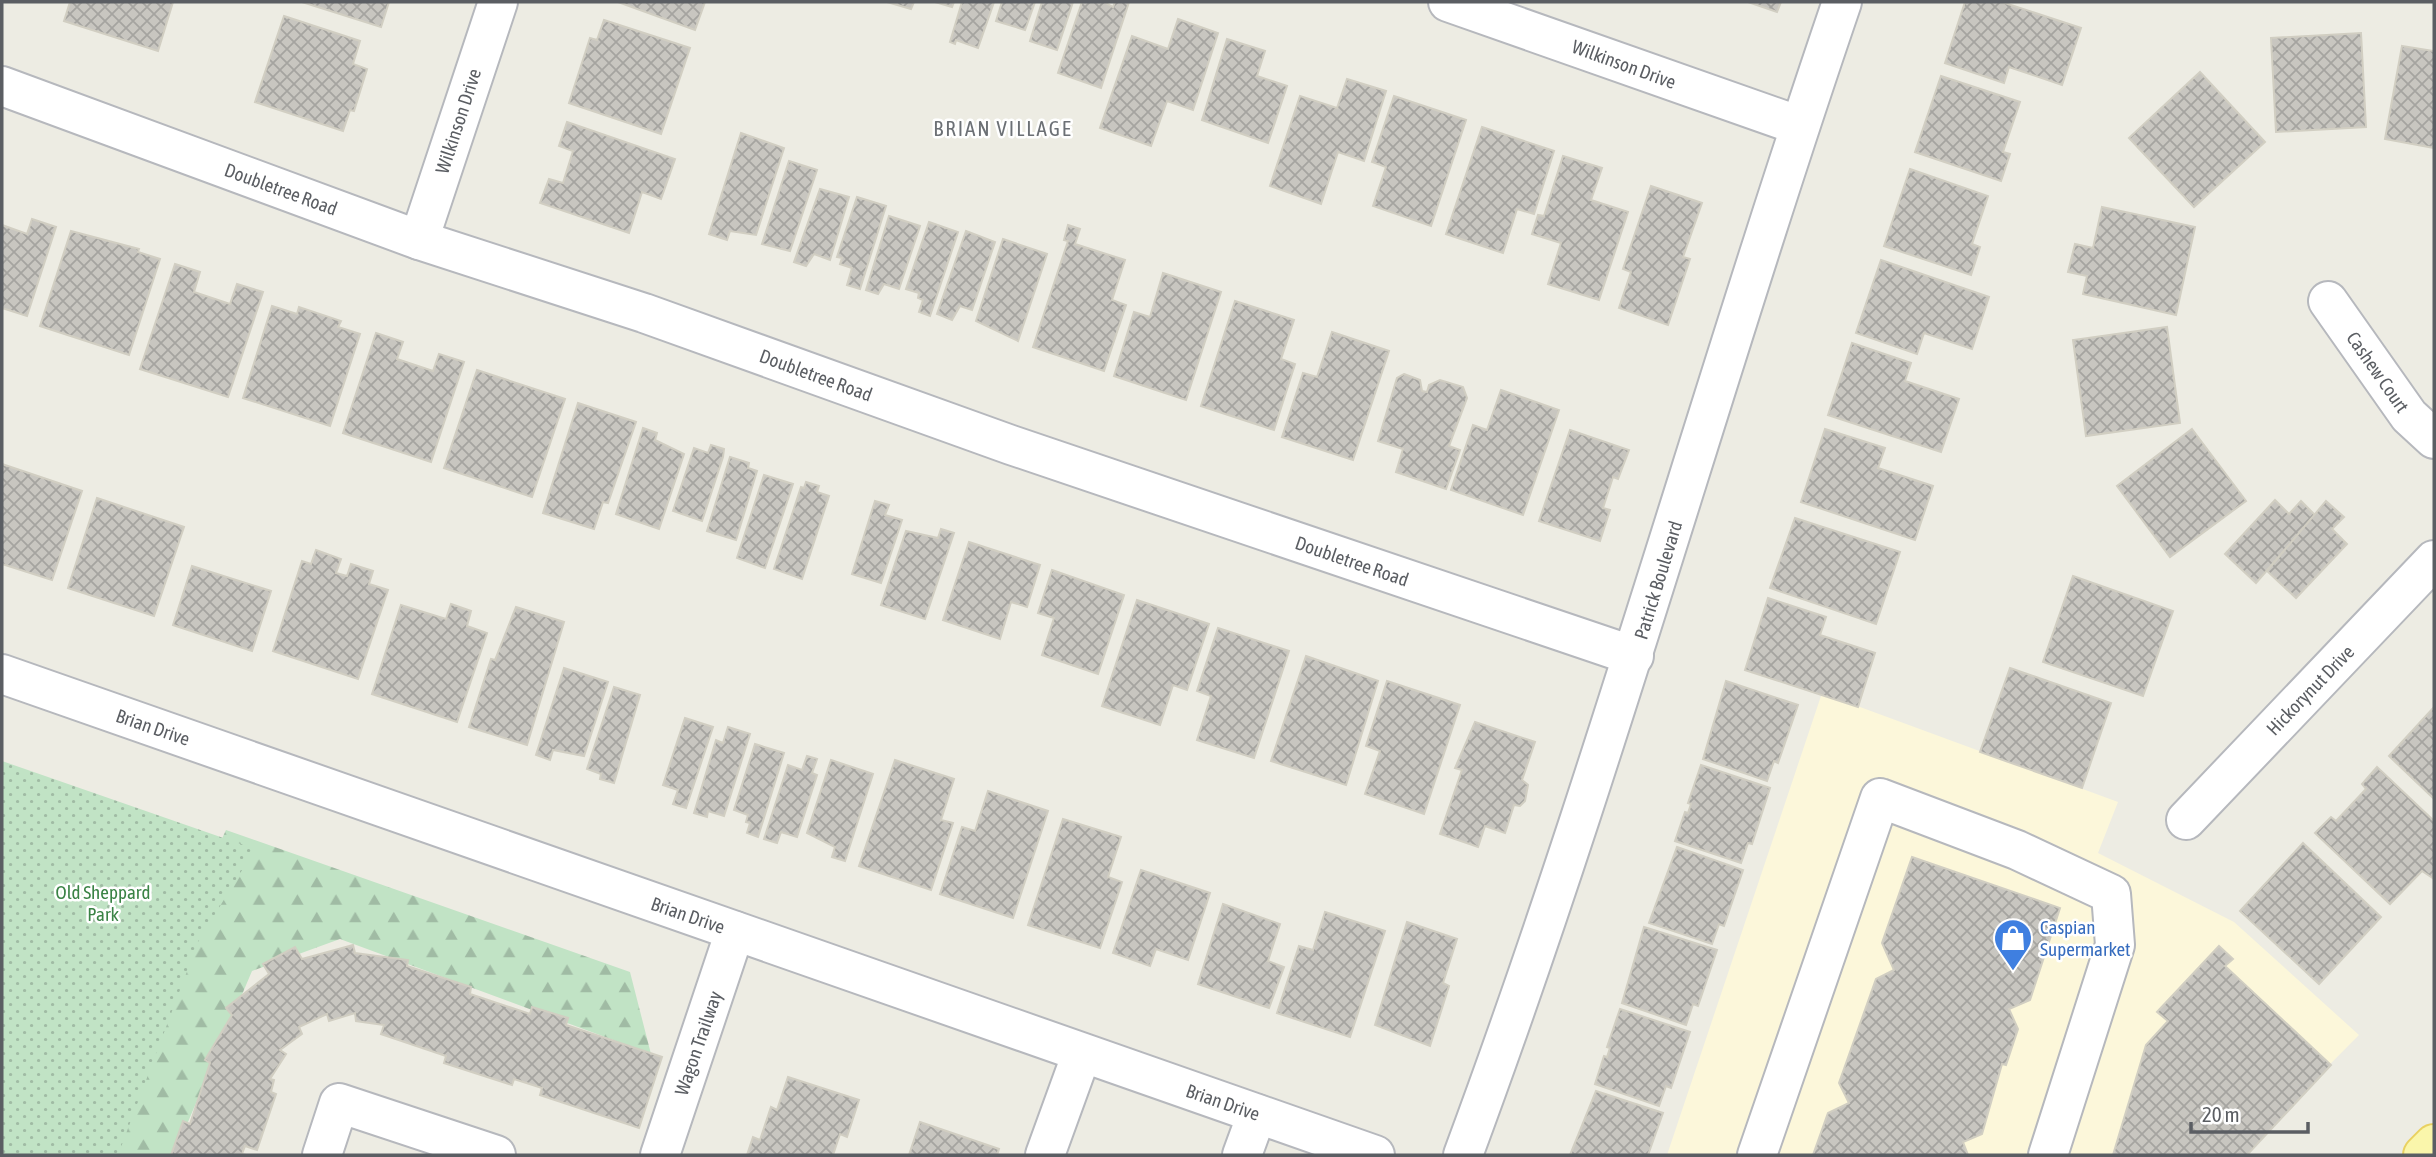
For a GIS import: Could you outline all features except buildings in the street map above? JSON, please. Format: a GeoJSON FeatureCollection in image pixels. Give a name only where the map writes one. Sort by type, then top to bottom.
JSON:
{"type":"FeatureCollection","features":[{"type":"Feature","properties":{"kind":"main road"},"geometry":{"type":"LineString","coordinates":[[2423,1155],[2434,1144]]}},
{"type":"Feature","properties":{"kind":"street","name":"Wilkinson Drive"},"geometry":{"type":"LineString","coordinates":[[419,240],[498,2]]}},
{"type":"Feature","properties":{"kind":"street","name":"Wilkinson Drive"},"geometry":{"type":"LineString","coordinates":[[1448,2],[1800,126]]}},
{"type":"Feature","properties":{"kind":"street","name":"Patrick Boulevard"},"geometry":{"type":"LineString","coordinates":[[1463,1155],[1634,656],[1800,126],[1842,2]]}},
{"type":"Feature","properties":{"kind":"street","name":"Doubletree Road"},"geometry":{"type":"LineString","coordinates":[[2,86],[419,240],[644,313],[1011,445],[1634,656]]}},
{"type":"Feature","properties":{"kind":"street","name":"Cashew Court"},"geometry":{"type":"LineString","coordinates":[[2328,301],[2409,416],[2434,439]]}},
{"type":"Feature","properties":{"kind":"street","name":"Hickorynut Drive"},"geometry":{"type":"LineString","coordinates":[[2186,820],[2434,560]]}},
{"type":"Feature","properties":{"kind":"street","name":"Brian Drive"},"geometry":{"type":"LineString","coordinates":[[2,674],[1375,1155]]}},
{"type":"Feature","properties":{"kind":"street"},"geometry":{"type":"LineString","coordinates":[[1757,1155],[1880,798],[2017,850],[2111,894],[2115,945],[2048,1155]]}},
{"type":"Feature","properties":{"kind":"street","name":"Wagon Trailway"},"geometry":{"type":"LineString","coordinates":[[660,1155],[736,931]]}},
{"type":"Feature","properties":{"kind":"street"},"geometry":{"type":"LineString","coordinates":[[1045,1155],[1082,1053]]}},
{"type":"Feature","properties":{"kind":"street"},"geometry":{"type":"LineString","coordinates":[[322,1155],[339,1103],[496,1155]]}},
{"type":"Feature","properties":{"kind":"street"},"geometry":{"type":"LineString","coordinates":[[1242,1155],[1256,1114]]}},
{"type":"Feature","properties":{"kind":"shaded area"},"geometry":{"type":"Polygon","coordinates":[[[1822,693],[2118,802],[2098,853],[2234,922],[2359,1035],[2240,1155],[1667,1155],[1822,693]]]}},
{"type":"Feature","properties":{"kind":"green space","name":"Old Sheppard Park"},"geometry":{"type":"Polygon","coordinates":[[[2,761],[255,849],[198,942],[118,1155],[2,1155],[2,761]]]}},
{"type":"Feature","properties":{"kind":"green space"},"geometry":{"type":"Polygon","coordinates":[[[226,830],[630,972],[651,1054],[340,939],[252,971],[174,1155],[2,1155],[152,989],[226,830]]]}},
{"type":"Feature","properties":{"kind":"place","name":"Caspian Supermarket"},"geometry":{"type":"Point","coordinates":[2013,972]}},
{"type":"Feature","properties":{"kind":"district","name":"BRIAN VILLAGE"},"geometry":{"type":"Point","coordinates":[1003,128]}}]}
